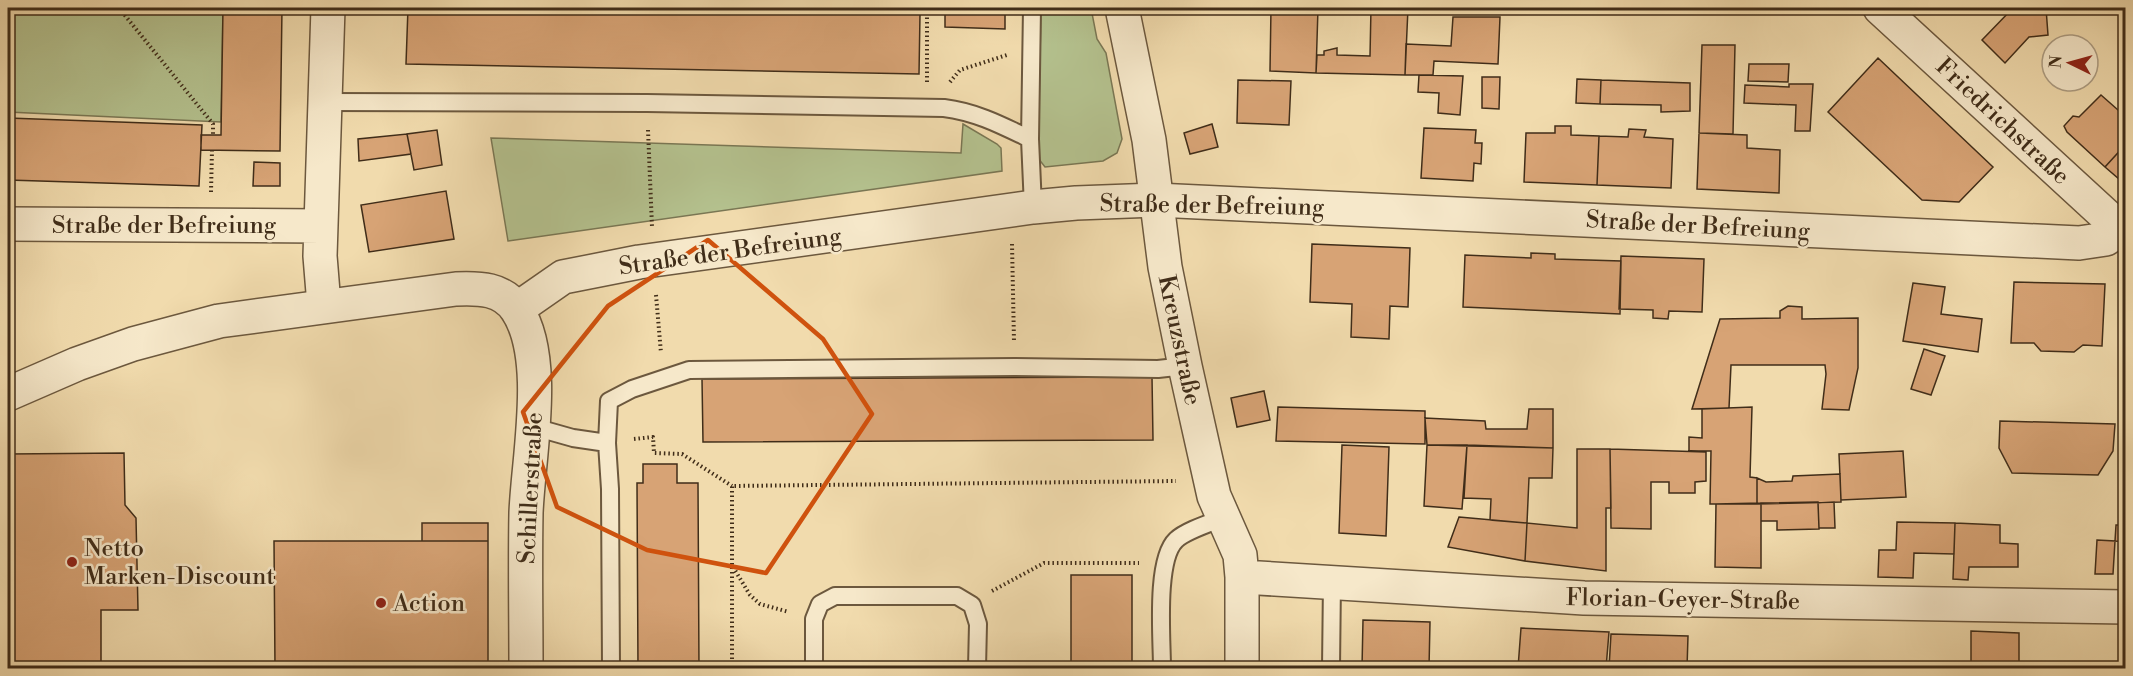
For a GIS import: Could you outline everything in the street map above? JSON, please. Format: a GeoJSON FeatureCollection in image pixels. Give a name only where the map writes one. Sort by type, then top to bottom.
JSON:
{"type":"FeatureCollection","features":[{"type":"Feature","properties":{"kind":"street"},"geometry":{"type":"LineString","coordinates":[[324,305],[320,256],[328,8]]}},
{"type":"Feature","properties":{"kind":"street","name":"Kreuzstraße"},"geometry":{"type":"LineString","coordinates":[[1122,8],[1149,140],[1166,267],[1185,366],[1210,480],[1239,555],[1242,577],[1242,669]]}},
{"type":"Feature","properties":{"kind":"street","name":"Friedrichstraße"},"geometry":{"type":"LineString","coordinates":[[1880,8],[2122,232]]}},
{"type":"Feature","properties":{"kind":"street","name":"Straße der Befreiung"},"geometry":{"type":"LineString","coordinates":[[517,309],[563,277],[639,262],[1076,203],[1156,200],[2079,243],[2106,238],[2122,232]]}},
{"type":"Feature","properties":{"kind":"street","name":"Straße der Befreiung"},"geometry":{"type":"LineString","coordinates":[[8,224],[321,226]]}},
{"type":"Feature","properties":{"kind":"street"},"geometry":{"type":"LineString","coordinates":[[8,394],[77,364],[174,331],[219,321],[324,305],[478,288],[505,297],[517,309]]}},
{"type":"Feature","properties":{"kind":"street","name":"Schillerstraße"},"geometry":{"type":"LineString","coordinates":[[517,309],[526,328],[531,353],[534,427],[526,511],[526,669]]}},
{"type":"Feature","properties":{"kind":"street","name":"Florian-Geyer-Straße"},"geometry":{"type":"LineString","coordinates":[[1242,577],[1584,598],[2126,607]]}},
{"type":"Feature","properties":{"kind":"lane"},"geometry":{"type":"LineString","coordinates":[[1032,8],[1030,139],[1033,207]]}},
{"type":"Feature","properties":{"kind":"lane"},"geometry":{"type":"LineString","coordinates":[[325,102],[647,103],[935,108],[963,110],[1030,139]]}},
{"type":"Feature","properties":{"kind":"lane"},"geometry":{"type":"LineString","coordinates":[[611,669],[609,401],[632,388],[690,370],[1014,367],[1158,369],[1185,366]]}},
{"type":"Feature","properties":{"kind":"lane"},"geometry":{"type":"LineString","coordinates":[[534,427],[573,438],[608,443]]}},
{"type":"Feature","properties":{"kind":"lane"},"geometry":{"type":"LineString","coordinates":[[1162,669],[1162,572],[1167,553],[1176,539],[1223,518]]}},
{"type":"Feature","properties":{"kind":"lane"},"geometry":{"type":"LineString","coordinates":[[1331,669],[1332,581]]}},
{"type":"Feature","properties":{"kind":"lane"},"geometry":{"type":"LineString","coordinates":[[814,669],[814,619],[820,604],[835,596],[957,596],[972,605],[978,624],[977,669]]}},
{"type":"Feature","properties":{"kind":"path"},"geometry":{"type":"LineString","coordinates":[[8,20],[21,8]]}},
{"type":"Feature","properties":{"kind":"path"},"geometry":{"type":"LineString","coordinates":[[119,8],[213,124],[213,135]]}},
{"type":"Feature","properties":{"kind":"path"},"geometry":{"type":"LineString","coordinates":[[927,8],[935,108]]}},
{"type":"Feature","properties":{"kind":"path"},"geometry":{"type":"LineString","coordinates":[[935,108],[948,84],[960,70],[1032,48]]}},
{"type":"Feature","properties":{"kind":"path"},"geometry":{"type":"LineString","coordinates":[[211,188],[212,150]]}},
{"type":"Feature","properties":{"kind":"path"},"geometry":{"type":"LineString","coordinates":[[1013,262],[1014,367]]}},
{"type":"Feature","properties":{"kind":"path"},"geometry":{"type":"LineString","coordinates":[[608,443],[652,437],[654,453],[682,454],[732,486],[1210,480]]}},
{"type":"Feature","properties":{"kind":"path"},"geometry":{"type":"LineString","coordinates":[[732,486],[732,669]]}},
{"type":"Feature","properties":{"kind":"path"},"geometry":{"type":"LineString","coordinates":[[972,605],[982,596],[1044,563],[1165,563]]}},
{"type":"Feature","properties":{"kind":"path"},"geometry":{"type":"LineString","coordinates":[[732,566],[750,595],[760,604],[814,619]]}},
{"type":"Feature","properties":{"kind":"highlighted area"},"geometry":{"type":"Polygon","coordinates":[[[708,240],[823,339],[872,414],[766,573],[647,550],[557,507],[523,412],[608,306],[708,240]]]}},
{"type":"Feature","properties":{"kind":"green space"},"geometry":{"type":"Polygon","coordinates":[[[8,8],[223,8],[221,122],[8,112],[8,8]]]}},
{"type":"Feature","properties":{"kind":"green space"},"geometry":{"type":"Polygon","coordinates":[[[1041,8],[1091,8],[1097,39],[1106,53],[1122,139],[1117,153],[1103,161],[1045,167],[1038,158],[1041,8]]]}},
{"type":"Feature","properties":{"kind":"green space"},"geometry":{"type":"Polygon","coordinates":[[[963,124],[1001,148],[1002,171],[508,241],[491,138],[961,153],[963,124]]]}},
{"type":"Feature","properties":{"kind":"building"},"geometry":{"type":"Polygon","coordinates":[[[223,8],[282,8],[280,151],[201,150],[201,135],[221,135],[223,8]]]}},
{"type":"Feature","properties":{"kind":"building"},"geometry":{"type":"Polygon","coordinates":[[[408,8],[602,8],[920,14],[919,74],[406,64],[408,8]]]}},
{"type":"Feature","properties":{"kind":"building"},"geometry":{"type":"Polygon","coordinates":[[[945,8],[1005,8],[1005,29],[945,27],[945,8]]]}},
{"type":"Feature","properties":{"kind":"building"},"geometry":{"type":"Polygon","coordinates":[[[1271,8],[1318,8],[1316,73],[1270,71],[1271,8]]]}},
{"type":"Feature","properties":{"kind":"building"},"geometry":{"type":"Polygon","coordinates":[[[1371,8],[1408,8],[1405,75],[1316,73],[1317,55],[1324,55],[1324,51],[1337,48],[1337,55],[1370,56],[1371,8]]]}},
{"type":"Feature","properties":{"kind":"building"},"geometry":{"type":"Polygon","coordinates":[[[2013,8],[2046,8],[2048,33],[2029,37],[2005,63],[1982,40],[2013,8]]]}},
{"type":"Feature","properties":{"kind":"building"},"geometry":{"type":"Polygon","coordinates":[[[1453,17],[1500,17],[1498,64],[1434,61],[1433,75],[1405,75],[1406,44],[1451,46],[1453,17]]]}},
{"type":"Feature","properties":{"kind":"building"},"geometry":{"type":"Polygon","coordinates":[[[1702,45],[1735,45],[1733,134],[1699,133],[1702,45]]]}},
{"type":"Feature","properties":{"kind":"building"},"geometry":{"type":"Polygon","coordinates":[[[1878,58],[1993,167],[1959,202],[1922,200],[1828,112],[1878,58]]]}},
{"type":"Feature","properties":{"kind":"building"},"geometry":{"type":"Polygon","coordinates":[[[1749,64],[1789,64],[1788,82],[1748,81],[1749,64]]]}},
{"type":"Feature","properties":{"kind":"building"},"geometry":{"type":"Polygon","coordinates":[[[1419,75],[1463,76],[1460,115],[1438,113],[1439,93],[1418,92],[1419,75]]]}},
{"type":"Feature","properties":{"kind":"building"},"geometry":{"type":"Polygon","coordinates":[[[1482,77],[1500,77],[1499,109],[1482,108],[1482,77]]]}},
{"type":"Feature","properties":{"kind":"building"},"geometry":{"type":"Polygon","coordinates":[[[1577,79],[1601,80],[1600,104],[1576,103],[1577,79]]]}},
{"type":"Feature","properties":{"kind":"building"},"geometry":{"type":"Polygon","coordinates":[[[1238,80],[1291,81],[1289,125],[1237,123],[1238,80]]]}},
{"type":"Feature","properties":{"kind":"building"},"geometry":{"type":"Polygon","coordinates":[[[1601,80],[1690,83],[1690,111],[1661,112],[1661,105],[1600,104],[1601,80]]]}},
{"type":"Feature","properties":{"kind":"building"},"geometry":{"type":"Polygon","coordinates":[[[1789,84],[1813,84],[1810,131],[1795,131],[1796,105],[1744,103],[1745,85],[1789,87],[1789,84]]]}},
{"type":"Feature","properties":{"kind":"building"},"geometry":{"type":"Polygon","coordinates":[[[2101,95],[2126,117],[2126,144],[2105,167],[2067,132],[2064,126],[2073,116],[2079,117],[2101,95]]]}},
{"type":"Feature","properties":{"kind":"building"},"geometry":{"type":"Polygon","coordinates":[[[8,118],[202,125],[199,186],[8,180],[8,118]]]}},
{"type":"Feature","properties":{"kind":"building"},"geometry":{"type":"Polygon","coordinates":[[[1212,124],[1218,147],[1190,154],[1184,133],[1212,124]]]}},
{"type":"Feature","properties":{"kind":"building"},"geometry":{"type":"Polygon","coordinates":[[[1555,126],[1571,126],[1571,135],[1599,136],[1597,185],[1524,182],[1526,133],[1555,133],[1555,126]]]}},
{"type":"Feature","properties":{"kind":"building"},"geometry":{"type":"Polygon","coordinates":[[[1424,128],[1476,130],[1475,143],[1482,143],[1481,164],[1474,163],[1473,181],[1421,178],[1424,128]]]}},
{"type":"Feature","properties":{"kind":"building"},"geometry":{"type":"Polygon","coordinates":[[[1629,129],[1646,130],[1644,137],[1673,139],[1671,188],[1597,185],[1599,136],[1628,137],[1629,129]]]}},
{"type":"Feature","properties":{"kind":"building"},"geometry":{"type":"Polygon","coordinates":[[[437,130],[442,165],[414,170],[407,134],[437,130]]]}},
{"type":"Feature","properties":{"kind":"building"},"geometry":{"type":"Polygon","coordinates":[[[1699,133],[1747,135],[1747,148],[1780,150],[1779,193],[1697,189],[1699,133]]]}},
{"type":"Feature","properties":{"kind":"building"},"geometry":{"type":"Polygon","coordinates":[[[407,134],[411,154],[359,161],[358,139],[407,134]]]}},
{"type":"Feature","properties":{"kind":"building"},"geometry":{"type":"Polygon","coordinates":[[[2126,144],[2126,185],[2105,167],[2126,144]]]}},
{"type":"Feature","properties":{"kind":"building"},"geometry":{"type":"Polygon","coordinates":[[[254,162],[280,163],[280,186],[253,186],[254,162]]]}},
{"type":"Feature","properties":{"kind":"building"},"geometry":{"type":"Polygon","coordinates":[[[446,191],[454,239],[369,252],[361,205],[446,191]]]}},
{"type":"Feature","properties":{"kind":"building"},"geometry":{"type":"Polygon","coordinates":[[[1312,244],[1410,248],[1408,307],[1390,306],[1389,339],[1351,337],[1352,304],[1310,302],[1312,244]]]}},
{"type":"Feature","properties":{"kind":"building"},"geometry":{"type":"Polygon","coordinates":[[[1531,253],[1555,254],[1555,259],[1621,261],[1620,314],[1463,307],[1465,255],[1531,258],[1531,253]]]}},
{"type":"Feature","properties":{"kind":"building"},"geometry":{"type":"Polygon","coordinates":[[[1621,256],[1704,259],[1702,312],[1669,311],[1668,319],[1653,318],[1653,310],[1619,309],[1621,256]]]}},
{"type":"Feature","properties":{"kind":"building"},"geometry":{"type":"Polygon","coordinates":[[[2014,282],[2105,284],[2102,346],[2083,345],[2074,352],[2041,351],[2034,343],[2011,343],[2014,282]]]}},
{"type":"Feature","properties":{"kind":"building"},"geometry":{"type":"Polygon","coordinates":[[[1913,283],[1945,287],[1941,314],[1982,319],[1978,352],[1903,341],[1913,283]]]}},
{"type":"Feature","properties":{"kind":"building"},"geometry":{"type":"Polygon","coordinates":[[[1788,306],[1802,307],[1802,319],[1858,318],[1858,368],[1849,410],[1822,409],[1825,365],[1731,365],[1729,408],[1692,409],[1720,319],[1780,318],[1780,311],[1788,306]]]}},
{"type":"Feature","properties":{"kind":"building"},"geometry":{"type":"Polygon","coordinates":[[[1924,349],[1945,356],[1931,395],[1911,389],[1924,349]]]}},
{"type":"Feature","properties":{"kind":"building"},"geometry":{"type":"Polygon","coordinates":[[[1152,377],[1153,440],[703,442],[702,379],[1152,377]]]}},
{"type":"Feature","properties":{"kind":"building"},"geometry":{"type":"Polygon","coordinates":[[[1264,391],[1270,420],[1237,427],[1231,398],[1264,391]]]}},
{"type":"Feature","properties":{"kind":"building"},"geometry":{"type":"Polygon","coordinates":[[[1278,407],[1425,411],[1425,444],[1276,441],[1278,407]]]}},
{"type":"Feature","properties":{"kind":"building"},"geometry":{"type":"Polygon","coordinates":[[[1752,407],[1750,477],[1757,478],[1757,504],[1710,504],[1711,451],[1689,451],[1689,437],[1702,438],[1702,409],[1752,407]]]}},
{"type":"Feature","properties":{"kind":"building"},"geometry":{"type":"Polygon","coordinates":[[[1529,409],[1553,409],[1553,448],[1427,445],[1425,418],[1485,421],[1486,429],[1527,429],[1529,409]]]}},
{"type":"Feature","properties":{"kind":"building"},"geometry":{"type":"Polygon","coordinates":[[[2000,421],[2115,424],[2113,451],[2098,475],[2012,473],[1999,448],[2000,421]]]}},
{"type":"Feature","properties":{"kind":"building"},"geometry":{"type":"Polygon","coordinates":[[[1342,445],[1389,447],[1386,536],[1339,533],[1342,445]]]}},
{"type":"Feature","properties":{"kind":"building"},"geometry":{"type":"Polygon","coordinates":[[[1427,445],[1467,445],[1462,509],[1424,506],[1427,445]]]}},
{"type":"Feature","properties":{"kind":"building"},"geometry":{"type":"Polygon","coordinates":[[[1467,445],[1553,448],[1552,478],[1529,478],[1527,523],[1490,520],[1491,499],[1464,498],[1467,445]]]}},
{"type":"Feature","properties":{"kind":"building"},"geometry":{"type":"Polygon","coordinates":[[[1577,449],[1610,449],[1611,508],[1606,508],[1606,571],[1525,561],[1527,523],[1577,528],[1577,449]]]}},
{"type":"Feature","properties":{"kind":"building"},"geometry":{"type":"Polygon","coordinates":[[[1610,449],[1706,452],[1706,481],[1695,482],[1695,493],[1669,493],[1669,482],[1651,482],[1651,529],[1611,528],[1610,449]]]}},
{"type":"Feature","properties":{"kind":"building"},"geometry":{"type":"Polygon","coordinates":[[[1903,451],[1906,497],[1841,500],[1839,454],[1903,451]]]}},
{"type":"Feature","properties":{"kind":"building","name":"Netto Marken-Discount"},"geometry":{"type":"Polygon","coordinates":[[[124,453],[125,505],[136,518],[138,610],[101,610],[101,668],[8,668],[8,454],[124,453]]]}},
{"type":"Feature","properties":{"kind":"building"},"geometry":{"type":"Polygon","coordinates":[[[643,464],[677,464],[677,483],[698,483],[699,668],[638,668],[637,483],[643,483],[643,464]]]}},
{"type":"Feature","properties":{"kind":"building"},"geometry":{"type":"Polygon","coordinates":[[[1840,474],[1841,502],[1757,504],[1757,478],[1766,482],[1792,481],[1793,476],[1840,474]]]}},
{"type":"Feature","properties":{"kind":"building"},"geometry":{"type":"Polygon","coordinates":[[[1818,502],[1819,529],[1777,530],[1777,521],[1761,521],[1761,503],[1818,502]]]}},
{"type":"Feature","properties":{"kind":"building"},"geometry":{"type":"Polygon","coordinates":[[[1834,502],[1835,528],[1819,528],[1818,503],[1834,502]]]}},
{"type":"Feature","properties":{"kind":"building"},"geometry":{"type":"Polygon","coordinates":[[[1761,503],[1761,568],[1715,567],[1716,504],[1761,503]]]}},
{"type":"Feature","properties":{"kind":"building"},"geometry":{"type":"Polygon","coordinates":[[[1459,517],[1527,523],[1525,561],[1448,547],[1459,517]]]}},
{"type":"Feature","properties":{"kind":"building"},"geometry":{"type":"Polygon","coordinates":[[[1897,522],[1955,523],[1954,554],[1914,553],[1913,578],[1878,577],[1879,550],[1896,550],[1897,522]]]}},
{"type":"Feature","properties":{"kind":"building"},"geometry":{"type":"Polygon","coordinates":[[[422,523],[488,523],[488,541],[422,541],[422,523]]]}},
{"type":"Feature","properties":{"kind":"building"},"geometry":{"type":"Polygon","coordinates":[[[1955,523],[2000,525],[2000,543],[2018,544],[2018,567],[1969,567],[1968,580],[1953,579],[1955,523]]]}},
{"type":"Feature","properties":{"kind":"building"},"geometry":{"type":"Polygon","coordinates":[[[2116,525],[2126,525],[2126,542],[2115,541],[2116,525]]]}},
{"type":"Feature","properties":{"kind":"building"},"geometry":{"type":"Polygon","coordinates":[[[2097,540],[2115,541],[2113,574],[2095,574],[2097,540]]]}},
{"type":"Feature","properties":{"kind":"building","name":"Action"},"geometry":{"type":"Polygon","coordinates":[[[274,541],[488,541],[488,666],[275,667],[274,541]]]}},
{"type":"Feature","properties":{"kind":"building"},"geometry":{"type":"Polygon","coordinates":[[[1071,575],[1132,575],[1132,668],[1071,668],[1071,575]]]}},
{"type":"Feature","properties":{"kind":"building"},"geometry":{"type":"Polygon","coordinates":[[[1363,620],[1430,622],[1429,668],[1362,668],[1363,620]]]}},
{"type":"Feature","properties":{"kind":"building"},"geometry":{"type":"Polygon","coordinates":[[[1521,628],[1609,632],[1606,668],[1518,668],[1521,628]]]}},
{"type":"Feature","properties":{"kind":"building"},"geometry":{"type":"Polygon","coordinates":[[[1971,631],[2019,633],[2019,668],[1971,668],[1971,631]]]}},
{"type":"Feature","properties":{"kind":"building"},"geometry":{"type":"Polygon","coordinates":[[[1611,634],[1688,636],[1687,668],[1609,668],[1611,634]]]}},
{"type":"Feature","properties":{"kind":"building"},"geometry":{"type":"Polygon","coordinates":[[[2112,663],[2112,668],[2047,668],[2112,663]]]}},
{"type":"Feature","properties":{"kind":"building"},"geometry":{"type":"Polygon","coordinates":[[[375,666],[375,668],[290,668],[290,667],[375,666]]]}},
{"type":"Feature","properties":{"kind":"place","name":"Netto Marken-Discount"},"geometry":{"type":"Point","coordinates":[72,562]}},
{"type":"Feature","properties":{"kind":"place","name":"Action"},"geometry":{"type":"Point","coordinates":[381,603]}}]}
